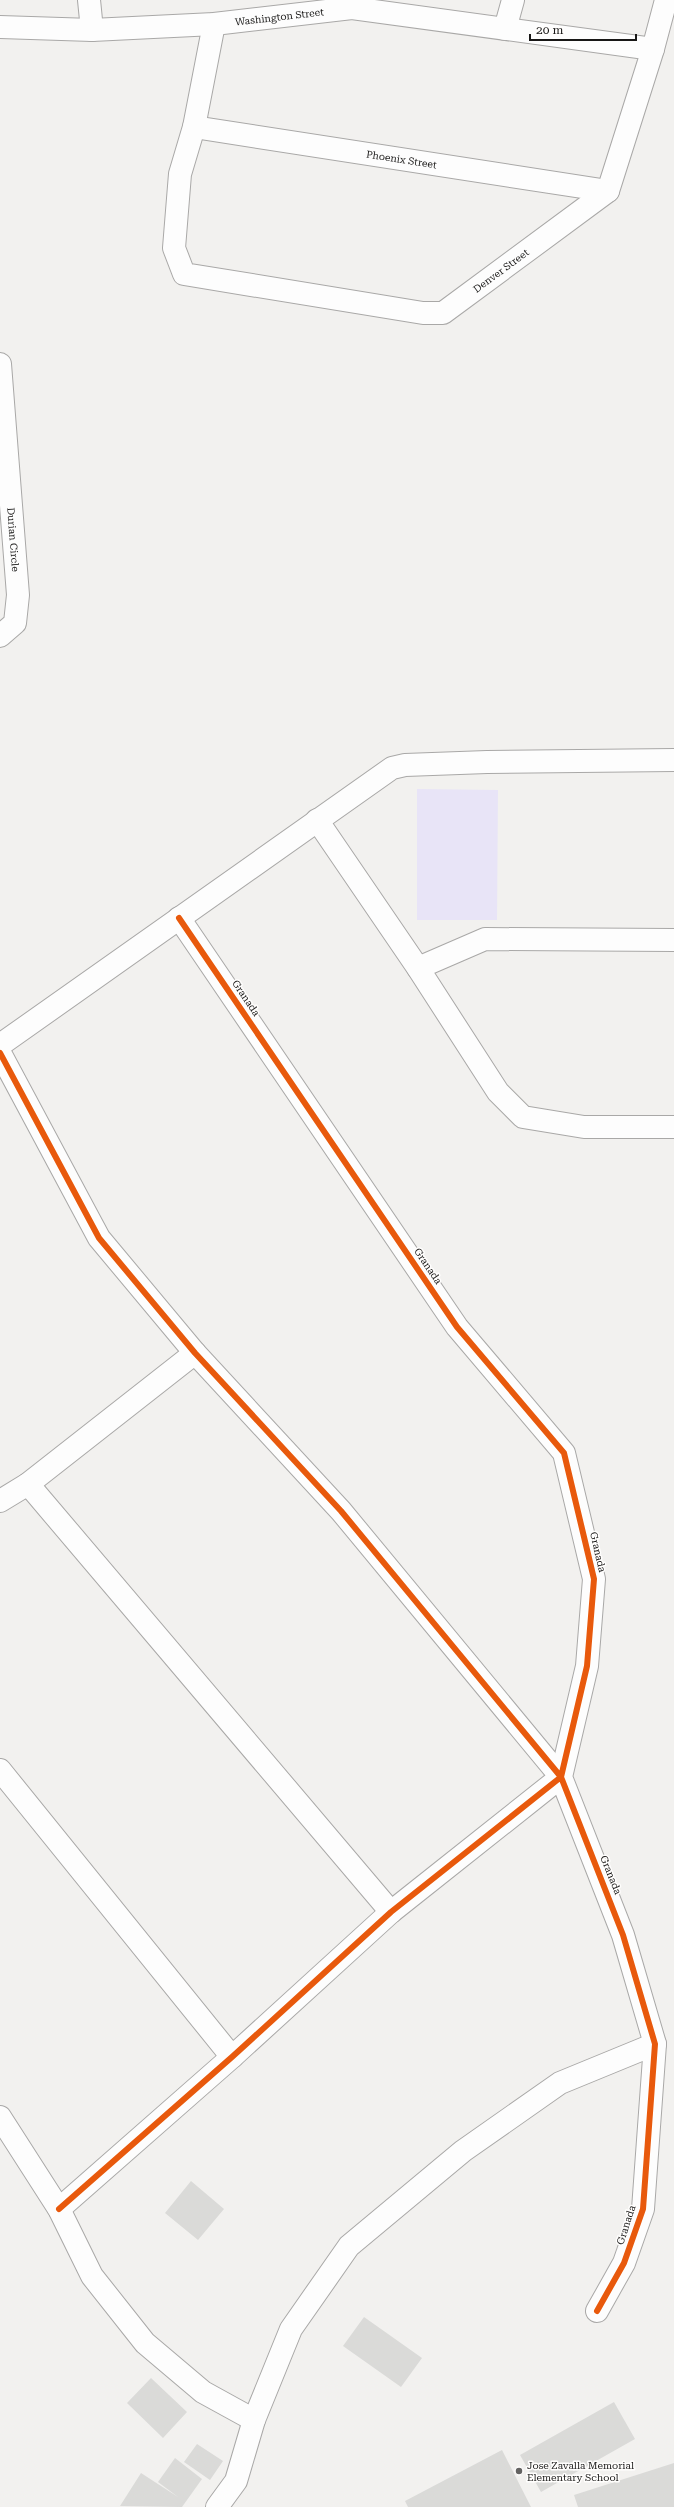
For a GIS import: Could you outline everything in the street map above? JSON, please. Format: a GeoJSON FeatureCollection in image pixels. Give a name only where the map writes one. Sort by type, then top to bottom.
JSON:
{"type":"FeatureCollection","features":[{"type":"Feature","properties":{"kind":"street"},"geometry":{"type":"LineString","coordinates":[[89,0],[92,30]]}},
{"type":"Feature","properties":{"kind":"street"},"geometry":{"type":"LineString","coordinates":[[505,29],[513,0]]}},
{"type":"Feature","properties":{"kind":"street"},"geometry":{"type":"LineString","coordinates":[[608,191],[653,49],[666,0]]}},
{"type":"Feature","properties":{"kind":"street","name":"Washington Street"},"geometry":{"type":"LineString","coordinates":[[0,27],[92,30],[214,24],[353,4],[505,29],[653,49]]}},
{"type":"Feature","properties":{"kind":"street"},"geometry":{"type":"LineString","coordinates":[[194,127],[214,24]]}},
{"type":"Feature","properties":{"kind":"street","name":"Phoenix Street"},"geometry":{"type":"LineString","coordinates":[[194,127],[608,191]]}},
{"type":"Feature","properties":{"kind":"street","name":"Denver Street"},"geometry":{"type":"LineString","coordinates":[[194,127],[180,174],[174,248],[184,274],[423,313],[443,313],[608,191]]}},
{"type":"Feature","properties":{"kind":"street","name":"Durian Circle"},"geometry":{"type":"LineString","coordinates":[[0,364],[18,595],[15,623],[0,636]]}},
{"type":"Feature","properties":{"kind":"street"},"geometry":{"type":"LineString","coordinates":[[0,1045],[392,768],[405,765],[674,760]]}},
{"type":"Feature","properties":{"kind":"street"},"geometry":{"type":"LineString","coordinates":[[317,820],[418,968],[498,1092],[523,1117],[584,1127],[674,1127]]}},
{"type":"Feature","properties":{"kind":"street","name":"Granada"},"geometry":{"type":"LineString","coordinates":[[179,918],[457,1327],[564,1453],[594,1579],[587,1666],[561,1777],[624,1935],[655,2044],[643,2210],[624,2263],[598,2311]]}},
{"type":"Feature","properties":{"kind":"street"},"geometry":{"type":"LineString","coordinates":[[418,968],[485,939],[674,940]]}},
{"type":"Feature","properties":{"kind":"street"},"geometry":{"type":"LineString","coordinates":[[0,1053],[99,1238],[195,1353],[341,1511],[561,1777],[391,1912],[232,2057],[59,2209]]}},
{"type":"Feature","properties":{"kind":"street"},"geometry":{"type":"LineString","coordinates":[[0,1501],[28,1484],[195,1353]]}},
{"type":"Feature","properties":{"kind":"street"},"geometry":{"type":"LineString","coordinates":[[28,1484],[391,1912]]}},
{"type":"Feature","properties":{"kind":"street"},"geometry":{"type":"LineString","coordinates":[[0,1770],[232,2057]]}},
{"type":"Feature","properties":{"kind":"street"},"geometry":{"type":"LineString","coordinates":[[217,2507],[236,2481],[254,2420],[291,2329],[349,2246],[463,2151],[560,2083],[655,2044]]}},
{"type":"Feature","properties":{"kind":"street"},"geometry":{"type":"LineString","coordinates":[[0,2117],[59,2209],[92,2276],[145,2343],[203,2392],[254,2420]]}},
{"type":"Feature","properties":{"kind":"shaded area"},"geometry":{"type":"Polygon","coordinates":[[[417,789],[498,790],[497,920],[417,920],[417,789]]]}},
{"type":"Feature","properties":{"kind":"building"},"geometry":{"type":"Polygon","coordinates":[[[191,2181],[224,2209],[198,2240],[165,2213],[191,2181]]]}},
{"type":"Feature","properties":{"kind":"building"},"geometry":{"type":"Polygon","coordinates":[[[364,2317],[422,2358],[401,2387],[343,2346],[364,2317]]]}},
{"type":"Feature","properties":{"kind":"building"},"geometry":{"type":"Polygon","coordinates":[[[151,2378],[187,2412],[163,2438],[127,2403],[151,2378]]]}},
{"type":"Feature","properties":{"kind":"building"},"geometry":{"type":"Polygon","coordinates":[[[614,2402],[635,2439],[541,2492],[520,2455],[614,2402]]]}},
{"type":"Feature","properties":{"kind":"building"},"geometry":{"type":"Polygon","coordinates":[[[197,2444],[223,2461],[210,2480],[184,2462],[197,2444]]]}},
{"type":"Feature","properties":{"kind":"building"},"geometry":{"type":"Polygon","coordinates":[[[502,2450],[531,2507],[408,2507],[405,2501],[502,2450]]]}},
{"type":"Feature","properties":{"kind":"building"},"geometry":{"type":"Polygon","coordinates":[[[175,2458],[202,2479],[182,2507],[120,2506],[141,2473],[178,2497],[158,2482],[175,2458]]]}},
{"type":"Feature","properties":{"kind":"building"},"geometry":{"type":"Polygon","coordinates":[[[674,2463],[674,2507],[578,2507],[574,2495],[674,2463]]]}},
{"type":"Feature","properties":{"kind":"cycle path"},"geometry":{"type":"LineString","coordinates":[[179,918],[457,1327],[564,1453],[594,1579],[587,1666],[561,1777],[623,1935],[655,2044],[643,2209],[624,2263],[597,2311]]}},
{"type":"Feature","properties":{"kind":"cycle path"},"geometry":{"type":"LineString","coordinates":[[0,1053],[99,1238],[195,1353],[341,1511],[561,1777],[391,1912],[232,2057],[59,2209]]}},
{"type":"Feature","properties":{"kind":"place","name":"Jose Zavalla Memorial Elementary School"},"geometry":{"type":"Point","coordinates":[519,2471]}}]}
